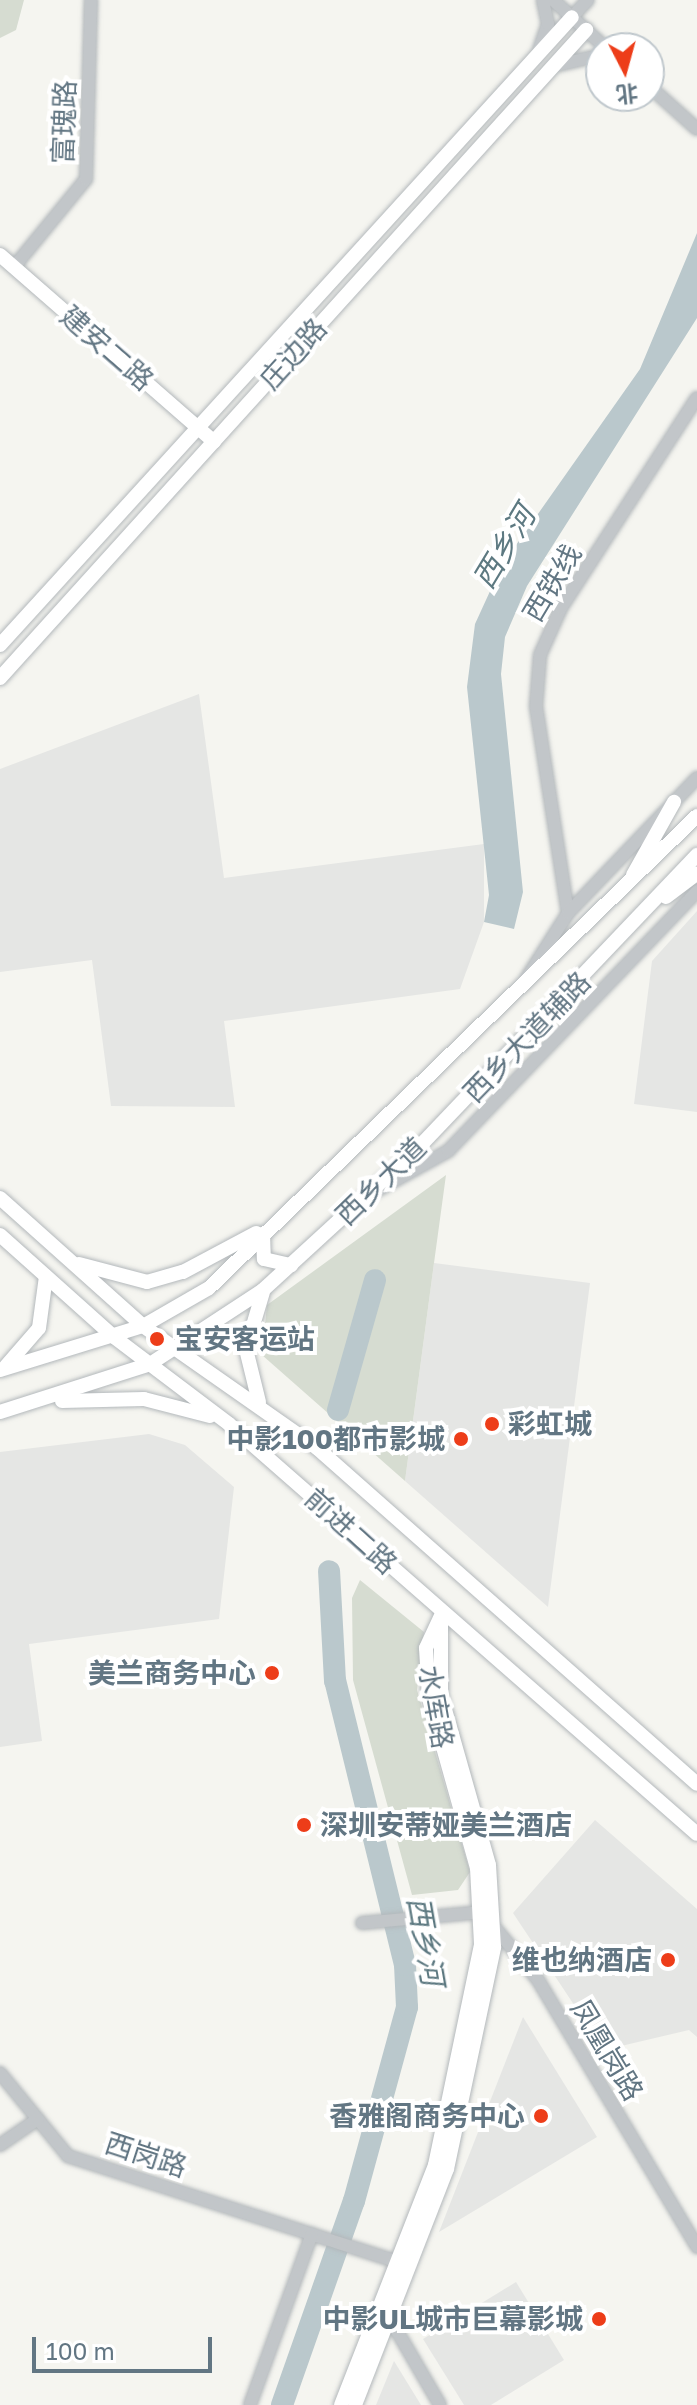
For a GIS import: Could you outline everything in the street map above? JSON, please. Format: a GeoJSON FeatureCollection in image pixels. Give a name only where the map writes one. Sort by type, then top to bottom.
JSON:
{"type":"FeatureCollection","features":[{"type":"Feature","properties":{"kind":"main road","name":"庄边路"},"geometry":{"type":"LineString","coordinates":[[0,645],[572,17]]}},
{"type":"Feature","properties":{"kind":"main road","name":"庄边路"},"geometry":{"type":"LineString","coordinates":[[0,678],[586,30]]}},
{"type":"Feature","properties":{"kind":"main road","name":"建安二路"},"geometry":{"type":"LineString","coordinates":[[0,255],[214,442]]}},
{"type":"Feature","properties":{"kind":"main road"},"geometry":{"type":"LineString","coordinates":[[622,895],[674,802]]}},
{"type":"Feature","properties":{"kind":"main road","name":"西乡大道"},"geometry":{"type":"LineString","coordinates":[[0,1370],[143,1326],[209,1288],[267,1227],[438,1073],[523,985],[622,895],[697,816]]}},
{"type":"Feature","properties":{"kind":"main road","name":"西乡大道"},"geometry":{"type":"LineString","coordinates":[[0,1412],[150,1364],[177,1350],[263,1290],[372,1193],[697,855]]}},
{"type":"Feature","properties":{"kind":"main road"},"geometry":{"type":"LineString","coordinates":[[639,916],[697,874]]}},
{"type":"Feature","properties":{"kind":"main road","name":"前进二路"},"geometry":{"type":"LineString","coordinates":[[0,1198],[143,1326],[260,1402],[697,1784]]}},
{"type":"Feature","properties":{"kind":"main road"},"geometry":{"type":"LineString","coordinates":[[63,1256],[110,1278],[147,1282],[183,1272],[267,1227]]}},
{"type":"Feature","properties":{"kind":"main road"},"geometry":{"type":"LineString","coordinates":[[267,1227],[264,1259],[291,1265]]}},
{"type":"Feature","properties":{"kind":"main road","name":"前进二路"},"geometry":{"type":"LineString","coordinates":[[0,1235],[114,1337],[229,1424],[442,1614],[697,1834]]}},
{"type":"Feature","properties":{"kind":"main road"},"geometry":{"type":"LineString","coordinates":[[0,1370],[39,1328],[46,1276]]}},
{"type":"Feature","properties":{"kind":"main road"},"geometry":{"type":"LineString","coordinates":[[260,1402],[246,1349],[263,1290]]}},
{"type":"Feature","properties":{"kind":"main road"},"geometry":{"type":"LineString","coordinates":[[36,1402],[144,1399],[229,1424]]}},
{"type":"Feature","properties":{"kind":"main road","name":"水库路"},"geometry":{"type":"LineString","coordinates":[[355,2405],[390,2319],[444,2127],[482,1912],[429,1697],[426,1648],[442,1614]]}},
{"type":"Feature","properties":{"kind":"main road","name":"水库路"},"geometry":{"type":"LineString","coordinates":[[341,2405],[450,2156],[495,1926],[489,1865],[441,1695],[442,1614]]}},
{"type":"Feature","properties":{"kind":"street","name":"富瑰路"},"geometry":{"type":"LineString","coordinates":[[14,267],[86,179],[91,0]]}},
{"type":"Feature","properties":{"kind":"street"},"geometry":{"type":"LineString","coordinates":[[536,57],[548,24],[543,0]]}},
{"type":"Feature","properties":{"kind":"street"},"geometry":{"type":"LineString","coordinates":[[553,0],[586,30]]}},
{"type":"Feature","properties":{"kind":"street","name":"庄边路"},"geometry":{"type":"LineString","coordinates":[[572,17],[588,0]]}},
{"type":"Feature","properties":{"kind":"street"},"geometry":{"type":"LineString","coordinates":[[549,71],[579,54],[585,54]]}},
{"type":"Feature","properties":{"kind":"street"},"geometry":{"type":"LineString","coordinates":[[665,100],[697,129]]}},
{"type":"Feature","properties":{"kind":"street","name":"西铁线"},"geometry":{"type":"LineString","coordinates":[[568,913],[536,706],[540,655],[561,608],[697,398]]}},
{"type":"Feature","properties":{"kind":"street","name":"西乡大道辅路"},"geometry":{"type":"LineString","coordinates":[[523,985],[568,913],[697,778]]}},
{"type":"Feature","properties":{"kind":"street","name":"西乡大道辅路"},"geometry":{"type":"LineString","coordinates":[[372,1193],[448,1151],[697,891]]}},
{"type":"Feature","properties":{"kind":"street"},"geometry":{"type":"LineString","coordinates":[[362,1923],[482,1912]]}},
{"type":"Feature","properties":{"kind":"street","name":"凤凰岗路"},"geometry":{"type":"LineString","coordinates":[[482,1912],[538,1980],[697,2247]]}},
{"type":"Feature","properties":{"kind":"street","name":"西岗路"},"geometry":{"type":"LineString","coordinates":[[0,2073],[68,2156],[404,2264]]}},
{"type":"Feature","properties":{"kind":"street"},"geometry":{"type":"LineString","coordinates":[[0,2145],[38,2119]]}},
{"type":"Feature","properties":{"kind":"street"},"geometry":{"type":"LineString","coordinates":[[250,2405],[312,2234]]}},
{"type":"Feature","properties":{"kind":"street"},"geometry":{"type":"LineString","coordinates":[[390,2319],[440,2405]]}},
{"type":"Feature","properties":{"kind":"shaded area"},"geometry":{"type":"Polygon","coordinates":[[[0,0],[24,0],[16,30],[0,38],[0,0]]]}},
{"type":"Feature","properties":{"kind":"shaded area"},"geometry":{"type":"Polygon","coordinates":[[[697,233],[697,318],[527,586],[505,637],[501,674],[523,892],[514,929],[484,922],[489,895],[467,687],[475,624],[502,565],[640,369],[697,233]]]}},
{"type":"Feature","properties":{"kind":"shaded area"},"geometry":{"type":"Polygon","coordinates":[[[199,694],[224,878],[484,844],[484,922],[460,989],[224,1021],[235,1107],[111,1106],[92,960],[0,972],[0,769],[199,694]]]}},
{"type":"Feature","properties":{"kind":"shaded area"},"geometry":{"type":"Polygon","coordinates":[[[697,911],[697,1112],[634,1104],[652,961],[697,911]]]}},
{"type":"Feature","properties":{"kind":"shaded area"},"geometry":{"type":"Polygon","coordinates":[[[446,1175],[405,1481],[262,1355],[267,1305],[446,1175]]]}},
{"type":"Feature","properties":{"kind":"shaded area","name":"彩虹城"},"geometry":{"type":"Polygon","coordinates":[[[434,1263],[590,1283],[548,1607],[405,1481],[434,1263]]]}},
{"type":"Feature","properties":{"kind":"shaded area"},"geometry":{"type":"Polygon","coordinates":[[[149,1434],[185,1445],[234,1487],[219,1619],[29,1644],[42,1741],[0,1747],[0,1452],[149,1434]]]}},
{"type":"Feature","properties":{"kind":"shaded area"},"geometry":{"type":"Polygon","coordinates":[[[360,1580],[424,1632],[417,1690],[470,1872],[458,1890],[412,1895],[353,1680],[352,1598],[360,1580]]]}},
{"type":"Feature","properties":{"kind":"shaded area"},"geometry":{"type":"Polygon","coordinates":[[[595,1820],[697,1909],[697,2037],[689,2030],[604,2050],[513,1913],[595,1820]]]}},
{"type":"Feature","properties":{"kind":"shaded area"},"geometry":{"type":"Polygon","coordinates":[[[523,2017],[597,2137],[439,2232],[523,2017]]]}},
{"type":"Feature","properties":{"kind":"shaded area"},"geometry":{"type":"Polygon","coordinates":[[[516,2282],[564,2360],[491,2405],[464,2405],[423,2339],[516,2282]]]}},
{"type":"Feature","properties":{"kind":"shaded area"},"geometry":{"type":"Polygon","coordinates":[[[394,2361],[421,2405],[376,2405],[394,2361]]]}},
{"type":"Feature","properties":{"kind":"waterway","name":"西乡河"},"geometry":{"type":"LineString","coordinates":[[338,1410],[375,1280]]}},
{"type":"Feature","properties":{"kind":"waterway","name":"西乡河"},"geometry":{"type":"LineString","coordinates":[[282,2405],[354,2201],[407,2007],[405,1965],[335,1681],[329,1571]]}},
{"type":"Feature","properties":{"kind":"place","name":"宝安客运站"},"geometry":{"type":"Point","coordinates":[157,1339]}},
{"type":"Feature","properties":{"kind":"place","name":"彩虹城"},"geometry":{"type":"Point","coordinates":[492,1424]}},
{"type":"Feature","properties":{"kind":"place","name":"中影100都市影城"},"geometry":{"type":"Point","coordinates":[461,1439]}},
{"type":"Feature","properties":{"kind":"place","name":"美兰商务中心"},"geometry":{"type":"Point","coordinates":[272,1673]}},
{"type":"Feature","properties":{"kind":"place","name":"深圳安蒂娅美兰酒店"},"geometry":{"type":"Point","coordinates":[304,1825]}},
{"type":"Feature","properties":{"kind":"place","name":"维也纳酒店"},"geometry":{"type":"Point","coordinates":[668,1960]}},
{"type":"Feature","properties":{"kind":"place","name":"香雅阁商务中心"},"geometry":{"type":"Point","coordinates":[541,2116]}},
{"type":"Feature","properties":{"kind":"place","name":"中影UL城市巨幕影城"},"geometry":{"type":"Point","coordinates":[599,2319]}}]}
